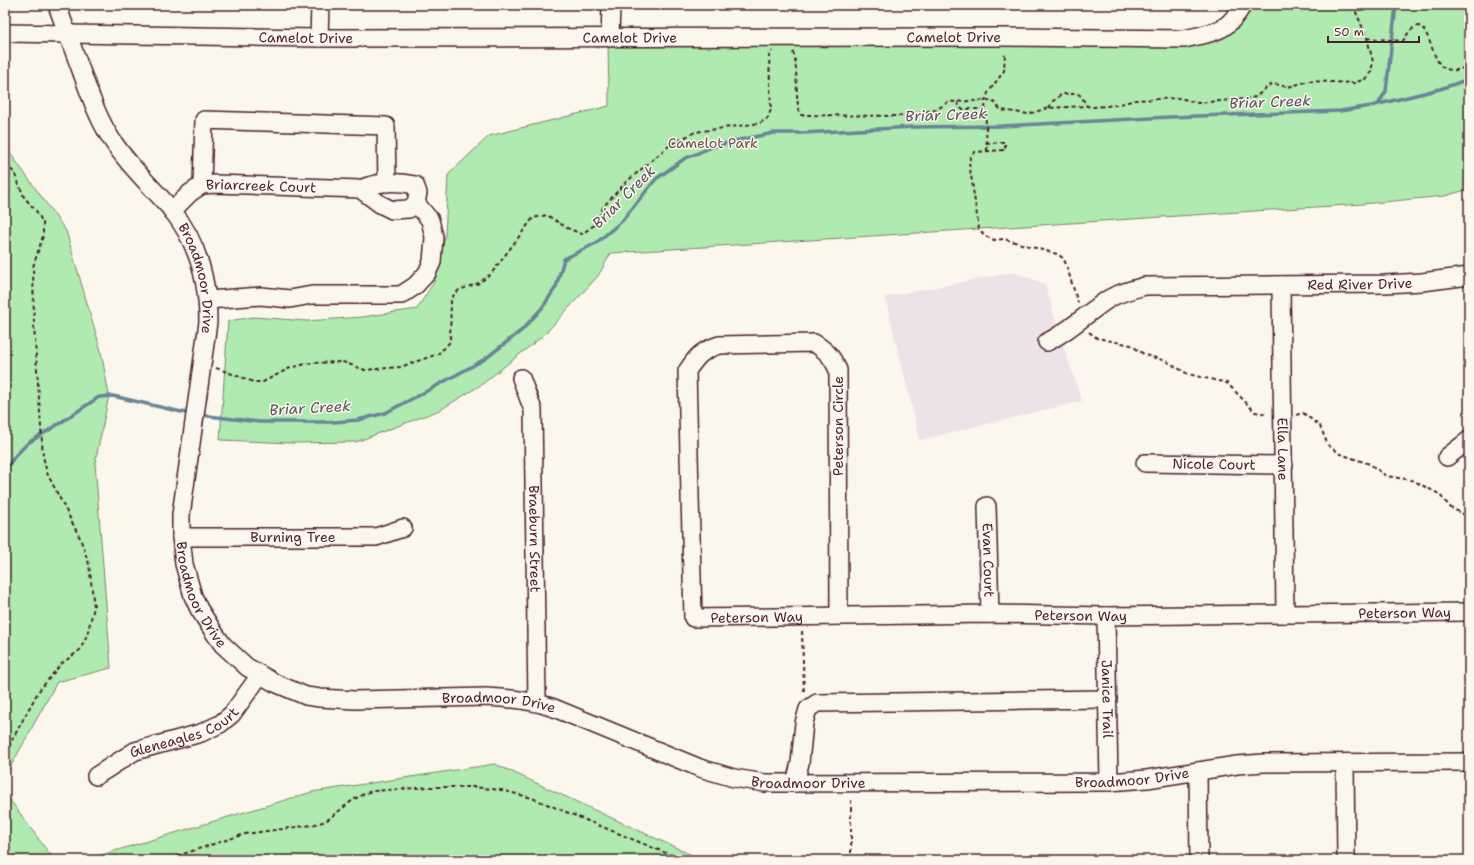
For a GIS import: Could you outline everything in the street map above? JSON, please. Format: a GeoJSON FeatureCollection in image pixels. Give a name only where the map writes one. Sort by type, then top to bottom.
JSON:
{"type":"FeatureCollection","features":[{"type":"Feature","properties":{"kind":"street","name":"Broadmoor Drive"},"geometry":{"type":"LineString","coordinates":[[57,5],[97,112],[110,136],[132,167],[172,211],[188,234],[205,277],[208,300],[208,322],[181,515],[182,551],[188,581],[202,615],[223,645],[247,667],[260,675],[306,696],[320,698],[355,700],[504,698],[537,702],[718,774],[751,782],[1109,782],[1147,779],[1237,765],[1263,763],[1469,762]]}},
{"type":"Feature","properties":{"kind":"street"},"geometry":{"type":"LineString","coordinates":[[319,38],[320,5]]}},
{"type":"Feature","properties":{"kind":"street"},"geometry":{"type":"LineString","coordinates":[[610,38],[611,5]]}},
{"type":"Feature","properties":{"kind":"street","name":"Camelot Drive"},"geometry":{"type":"LineString","coordinates":[[5,33],[319,38],[1184,38],[1208,33],[1224,27],[1236,15],[1243,5]]}},
{"type":"Feature","properties":{"kind":"street"},"geometry":{"type":"LineString","coordinates":[[202,185],[204,120],[386,126],[387,183]]}},
{"type":"Feature","properties":{"kind":"street","name":"Briarcreek Court"},"geometry":{"type":"LineString","coordinates":[[172,211],[202,185],[216,184],[360,189],[373,183],[405,183],[415,186],[418,193],[416,203]]}},
{"type":"Feature","properties":{"kind":"street"},"geometry":{"type":"LineString","coordinates":[[208,300],[261,296],[290,298],[312,294],[401,295],[415,286],[427,273],[432,262],[434,238],[430,220],[416,203],[409,209],[392,210],[380,204],[360,189]]}},
{"type":"Feature","properties":{"kind":"street","name":"Red River Drive"},"geometry":{"type":"LineString","coordinates":[[1047,342],[1060,336],[1111,298],[1129,290],[1146,286],[1407,283],[1469,276]]}},
{"type":"Feature","properties":{"kind":"street","name":"Ella Lane"},"geometry":{"type":"LineString","coordinates":[[1281,284],[1285,614]]}},
{"type":"Feature","properties":{"kind":"street","name":"Peterson Circle"},"geometry":{"type":"LineString","coordinates":[[693,618],[687,371],[696,358],[706,349],[719,345],[814,343],[827,352],[838,370],[839,616]]}},
{"type":"Feature","properties":{"kind":"street","name":"Braeburn Street"},"geometry":{"type":"LineString","coordinates":[[521,378],[534,410],[537,702]]}},
{"type":"Feature","properties":{"kind":"street"},"geometry":{"type":"LineString","coordinates":[[1447,457],[1469,440]]}},
{"type":"Feature","properties":{"kind":"street","name":"Nicole Court"},"geometry":{"type":"LineString","coordinates":[[1145,463],[1284,465]]}},
{"type":"Feature","properties":{"kind":"street","name":"Evan Court"},"geometry":{"type":"LineString","coordinates":[[987,506],[990,614]]}},
{"type":"Feature","properties":{"kind":"street","name":"Burning Tree"},"geometry":{"type":"LineString","coordinates":[[181,537],[376,537],[403,528]]}},
{"type":"Feature","properties":{"kind":"street","name":"Peterson Way"},"geometry":{"type":"LineString","coordinates":[[693,618],[990,614],[1106,616],[1469,612]]}},
{"type":"Feature","properties":{"kind":"street","name":"Janice Trail"},"geometry":{"type":"LineString","coordinates":[[1106,616],[1109,782]]}},
{"type":"Feature","properties":{"kind":"street","name":"Gleneagles Court"},"geometry":{"type":"LineString","coordinates":[[96,776],[135,751],[201,733],[220,724],[232,714],[260,675]]}},
{"type":"Feature","properties":{"kind":"street"},"geometry":{"type":"LineString","coordinates":[[795,783],[800,763],[804,723],[808,709],[817,703],[1108,699]]}},
{"type":"Feature","properties":{"kind":"street"},"geometry":{"type":"LineString","coordinates":[[1345,763],[1346,860]]}},
{"type":"Feature","properties":{"kind":"street"},"geometry":{"type":"LineString","coordinates":[[1198,771],[1199,860]]}},
{"type":"Feature","properties":{"kind":"path"},"geometry":{"type":"LineString","coordinates":[[790,48],[794,52],[797,77],[798,109],[801,115],[897,116],[936,110],[948,102],[992,100],[1001,110],[1028,114],[1048,108],[1117,105],[1135,100],[1180,98],[1198,103],[1243,99],[1256,96],[1268,86],[1274,84],[1288,87],[1309,81],[1354,83],[1365,79],[1371,72],[1373,62],[1367,38],[1354,5]]}},
{"type":"Feature","properties":{"kind":"path"},"geometry":{"type":"LineString","coordinates":[[1367,38],[1403,41],[1410,29],[1415,26],[1419,26],[1424,29],[1429,37],[1437,60],[1446,70],[1459,70],[1469,64]]}},
{"type":"Feature","properties":{"kind":"path"},"geometry":{"type":"LineString","coordinates":[[987,151],[985,101],[988,93],[1004,71],[1005,37]]}},
{"type":"Feature","properties":{"kind":"path"},"geometry":{"type":"LineString","coordinates":[[202,365],[216,368],[254,382],[263,382],[290,368],[310,363],[343,362],[365,370],[400,367],[438,354],[450,342],[451,298],[459,290],[479,283],[491,274],[532,218],[547,215],[567,228],[582,234],[597,223],[603,207],[625,183],[670,145],[695,132],[760,123],[768,118],[771,109],[769,56],[772,51],[777,48]]}},
{"type":"Feature","properties":{"kind":"path"},"geometry":{"type":"LineString","coordinates":[[1048,108],[1052,102],[1062,94],[1078,94],[1087,106]]}},
{"type":"Feature","properties":{"kind":"path"},"geometry":{"type":"LineString","coordinates":[[958,102],[959,107],[962,109],[985,109]]}},
{"type":"Feature","properties":{"kind":"path"},"geometry":{"type":"LineString","coordinates":[[986,143],[1005,142],[1005,150],[975,152],[971,156],[969,162],[980,229],[985,236],[994,240],[1004,240],[1057,254],[1063,258],[1087,329],[1097,338],[1131,345],[1145,355],[1166,361],[1188,374],[1227,383],[1255,412],[1283,417],[1303,413],[1320,426],[1328,445],[1340,454],[1370,464],[1386,476],[1412,480],[1439,494],[1451,508],[1469,517]]}},
{"type":"Feature","properties":{"kind":"path"},"geometry":{"type":"LineString","coordinates":[[5,165],[14,172],[24,197],[37,212],[43,223],[43,236],[33,268],[34,326],[43,456],[47,474],[80,538],[87,557],[94,607],[87,635],[80,650],[61,664],[38,692],[5,753]]}},
{"type":"Feature","properties":{"kind":"path"},"geometry":{"type":"LineString","coordinates":[[801,616],[804,692],[808,709]]}},
{"type":"Feature","properties":{"kind":"path"},"geometry":{"type":"LineString","coordinates":[[851,782],[851,860]]}},
{"type":"Feature","properties":{"kind":"path"},"geometry":{"type":"LineString","coordinates":[[164,860],[246,834],[326,821],[353,800],[372,791],[431,787],[474,787],[500,790],[532,798],[683,860]]}},
{"type":"Feature","properties":{"kind":"shaded area"},"geometry":{"type":"Polygon","coordinates":[[[1014,272],[1045,284],[1060,336],[1082,401],[920,440],[885,297],[1014,272]]]}},
{"type":"Feature","properties":{"kind":"green space","name":"Camelot Park"},"geometry":{"type":"Polygon","coordinates":[[[1243,5],[1469,5],[1469,189],[1445,196],[1362,204],[611,253],[598,276],[544,335],[481,385],[440,410],[356,442],[291,443],[220,440],[228,321],[254,317],[307,321],[362,317],[417,309],[434,282],[445,237],[448,175],[489,136],[609,106],[608,39],[1208,33],[1243,5]]]}},
{"type":"Feature","properties":{"kind":"green space"},"geometry":{"type":"Polygon","coordinates":[[[5,146],[66,231],[101,351],[109,395],[95,463],[111,668],[57,682],[5,777],[5,146]]]}},
{"type":"Feature","properties":{"kind":"green space"},"geometry":{"type":"Polygon","coordinates":[[[495,764],[696,857],[776,860],[84,860],[312,792],[495,764]]]}},
{"type":"Feature","properties":{"kind":"green space"},"geometry":{"type":"Polygon","coordinates":[[[5,793],[54,860],[5,860],[5,793]]]}},
{"type":"Feature","properties":{"kind":"waterway"},"geometry":{"type":"LineString","coordinates":[[1379,103],[1386,91],[1396,5]]}},
{"type":"Feature","properties":{"kind":"waterway","name":"Briar Creek"},"geometry":{"type":"LineString","coordinates":[[200,415],[259,422],[334,422],[358,420],[385,413],[485,359],[522,330],[542,308],[556,287],[564,259],[596,243],[622,221],[656,179],[684,159],[712,147],[774,133],[914,127],[1002,126],[1170,117],[1340,111],[1371,106],[1440,89],[1469,79]]}},
{"type":"Feature","properties":{"kind":"waterway","name":"Briar Creek"},"geometry":{"type":"LineString","coordinates":[[5,470],[15,456],[28,443],[99,397],[113,396],[190,414]]}}]}
